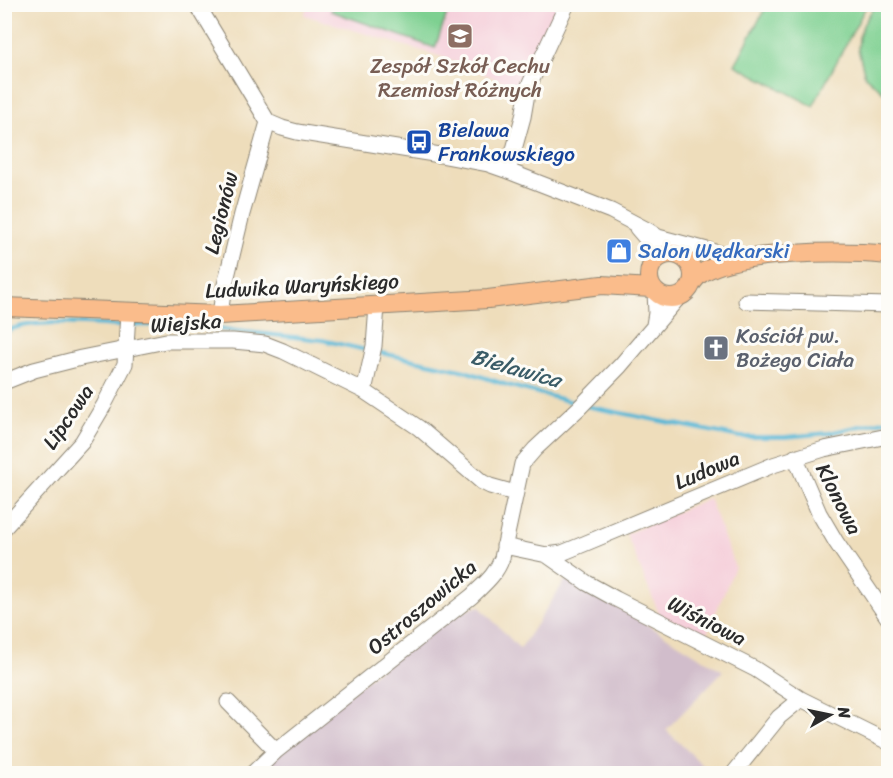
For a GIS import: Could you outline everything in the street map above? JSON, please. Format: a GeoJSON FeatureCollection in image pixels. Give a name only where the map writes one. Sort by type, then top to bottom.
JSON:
{"type":"FeatureCollection","features":[{"type":"Feature","properties":{"kind":"main road"},"geometry":{"type":"LineString","coordinates":[[692,283],[699,274],[711,268],[756,257],[811,254],[888,255]]}},
{"type":"Feature","properties":{"kind":"main road","name":"Ludwika Waryńskiego"},"geometry":{"type":"LineString","coordinates":[[602,285],[666,260],[730,256],[756,257]]}},
{"type":"Feature","properties":{"kind":"main road"},"geometry":{"type":"LineString","coordinates":[[666,260],[693,271],[692,283],[690,289],[680,297],[666,298],[653,290],[648,274],[666,260]]}},
{"type":"Feature","properties":{"kind":"main road","name":"Ludwika Waryńskiego"},"geometry":{"type":"LineString","coordinates":[[4,307],[128,322],[488,299],[602,285],[653,290]]}},
{"type":"Feature","properties":{"kind":"street"},"geometry":{"type":"LineString","coordinates":[[197,4],[268,122],[297,132],[488,164],[592,203],[658,237],[730,256]]}},
{"type":"Feature","properties":{"kind":"street"},"geometry":{"type":"LineString","coordinates":[[508,171],[524,117],[528,88],[567,4]]}},
{"type":"Feature","properties":{"kind":"street","name":"Legionów"},"geometry":{"type":"LineString","coordinates":[[220,315],[223,293],[248,190],[268,122]]}},
{"type":"Feature","properties":{"kind":"street"},"geometry":{"type":"LineString","coordinates":[[634,223],[666,260]]}},
{"type":"Feature","properties":{"kind":"street"},"geometry":{"type":"LineString","coordinates":[[658,237],[666,260]]}},
{"type":"Feature","properties":{"kind":"street"},"geometry":{"type":"LineString","coordinates":[[653,290],[656,313],[654,325]]}},
{"type":"Feature","properties":{"kind":"street","name":"Ostroszowicka"},"geometry":{"type":"LineString","coordinates":[[252,774],[276,751],[492,578],[499,568],[522,464],[620,366],[680,297]]}},
{"type":"Feature","properties":{"kind":"street"},"geometry":{"type":"LineString","coordinates":[[746,301],[888,305]]}},
{"type":"Feature","properties":{"kind":"street"},"geometry":{"type":"LineString","coordinates":[[364,391],[373,352],[377,306]]}},
{"type":"Feature","properties":{"kind":"street","name":"Lipcowa"},"geometry":{"type":"LineString","coordinates":[[4,528],[82,442],[121,374],[127,350],[128,322]]}},
{"type":"Feature","properties":{"kind":"street","name":"Wiejska"},"geometry":{"type":"LineString","coordinates":[[4,382],[34,370],[81,358],[166,341],[233,341],[265,344],[364,391],[419,428],[482,482],[515,493]]}},
{"type":"Feature","properties":{"kind":"street","name":"Ludowa"},"geometry":{"type":"LineString","coordinates":[[547,555],[562,553],[744,476],[795,458],[857,441],[888,436]]}},
{"type":"Feature","properties":{"kind":"street","name":"Klonowa"},"geometry":{"type":"LineString","coordinates":[[795,458],[819,513],[888,618]]}},
{"type":"Feature","properties":{"kind":"street","name":"Wiśniowa"},"geometry":{"type":"LineString","coordinates":[[504,546],[547,555],[606,594],[755,669],[801,699],[888,742]]}},
{"type":"Feature","properties":{"kind":"street"},"geometry":{"type":"LineString","coordinates":[[733,774],[779,717],[801,699]]}},
{"type":"Feature","properties":{"kind":"street"},"geometry":{"type":"LineString","coordinates":[[228,702],[276,751]]}},
{"type":"Feature","properties":{"kind":"shaded area","name":"Zespół Szkół Cechu Rzemiosł Różnych"},"geometry":{"type":"Polygon","coordinates":[[[308,4],[562,5],[521,89],[442,57],[304,15],[308,4]]]}},
{"type":"Feature","properties":{"kind":"shaded area"},"geometry":{"type":"Polygon","coordinates":[[[709,498],[735,567],[706,636],[660,616],[626,534],[709,498]]]}},
{"type":"Feature","properties":{"kind":"shaded area"},"geometry":{"type":"Polygon","coordinates":[[[568,576],[723,671],[666,730],[711,773],[243,774],[444,618],[479,606],[520,649],[568,576]]]}},
{"type":"Feature","properties":{"kind":"green space"},"geometry":{"type":"Polygon","coordinates":[[[333,4],[450,5],[435,48],[331,11],[333,4]]]}},
{"type":"Feature","properties":{"kind":"green space"},"geometry":{"type":"Polygon","coordinates":[[[767,5],[867,5],[813,106],[735,65],[767,5]]]}},
{"type":"Feature","properties":{"kind":"green space"},"geometry":{"type":"Polygon","coordinates":[[[875,5],[888,5],[888,96],[865,76],[858,49],[863,25],[875,5]]]}},
{"type":"Feature","properties":{"kind":"waterway","name":"Bielawica"},"geometry":{"type":"LineString","coordinates":[[4,333],[15,328],[44,323],[123,326]]}},
{"type":"Feature","properties":{"kind":"waterway","name":"Bielawica"},"geometry":{"type":"LineString","coordinates":[[133,325],[190,326],[322,340],[370,351]]}},
{"type":"Feature","properties":{"kind":"waterway","name":"Bielawica"},"geometry":{"type":"LineString","coordinates":[[377,352],[465,371],[507,385],[576,403]]}},
{"type":"Feature","properties":{"kind":"waterway","name":"Bielawica"},"geometry":{"type":"LineString","coordinates":[[586,406],[740,437],[785,437],[829,433],[888,420]]}},
{"type":"Feature","properties":{"kind":"place","name":"Zespół Szkół Cechu Rzemiosł Różnych"},"geometry":{"type":"Point","coordinates":[460,36]}},
{"type":"Feature","properties":{"kind":"place","name":"Bielawa Frankowskiego"},"geometry":{"type":"Point","coordinates":[419,142]}},
{"type":"Feature","properties":{"kind":"place","name":"Salon Wędkarski"},"geometry":{"type":"Point","coordinates":[619,251]}},
{"type":"Feature","properties":{"kind":"place","name":"Kościół pw. Bożego Ciała"},"geometry":{"type":"Point","coordinates":[716,348]}}]}
